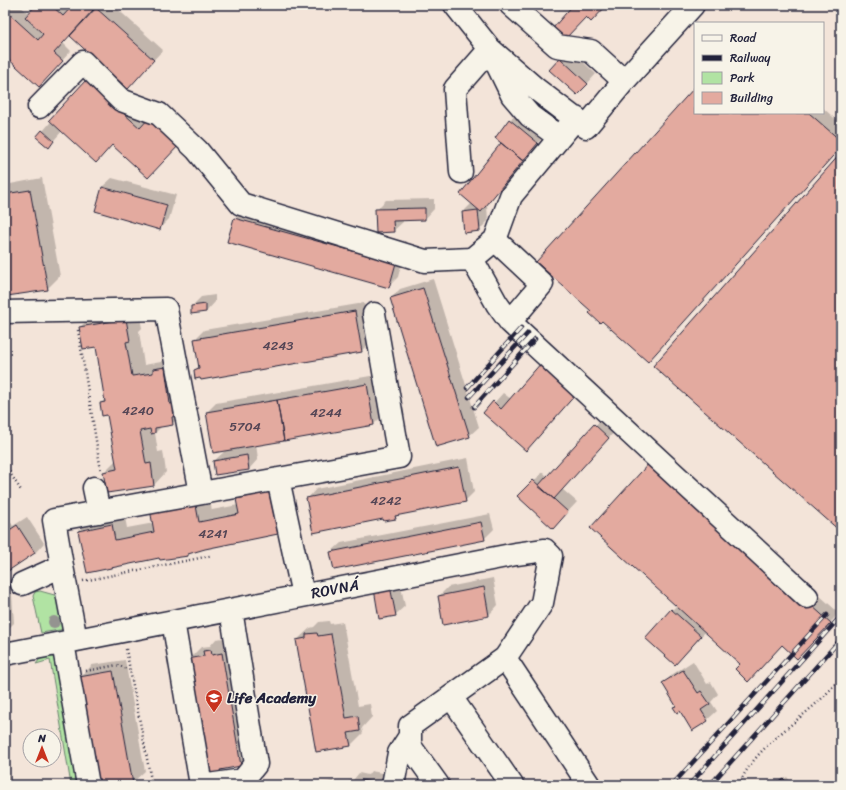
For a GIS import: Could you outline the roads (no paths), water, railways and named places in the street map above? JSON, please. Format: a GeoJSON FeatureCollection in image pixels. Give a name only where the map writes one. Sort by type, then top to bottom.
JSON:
{"type":"FeatureCollection","features":[{"type":"Feature","properties":{"kind":"street"},"geometry":{"type":"LineString","coordinates":[[455,5],[490,49],[536,89],[586,127],[624,81],[693,5]]}},
{"type":"Feature","properties":{"kind":"street"},"geometry":{"type":"LineString","coordinates":[[511,5],[557,46],[591,51],[624,81]]}},
{"type":"Feature","properties":{"kind":"street"},"geometry":{"type":"LineString","coordinates":[[490,49],[512,95],[530,116],[559,137]]}},
{"type":"Feature","properties":{"kind":"street"},"geometry":{"type":"LineString","coordinates":[[461,172],[455,88],[490,49]]}},
{"type":"Feature","properties":{"kind":"street"},"geometry":{"type":"LineString","coordinates":[[39,107],[83,62],[121,100],[159,114],[197,150],[241,204],[425,261],[472,259],[495,240],[511,196],[576,118]]}},
{"type":"Feature","properties":{"kind":"street"},"geometry":{"type":"LineString","coordinates":[[495,240],[542,284],[510,322]]}},
{"type":"Feature","properties":{"kind":"street"},"geometry":{"type":"LineString","coordinates":[[472,259],[497,304],[510,322],[807,597]]}},
{"type":"Feature","properties":{"kind":"street"},"geometry":{"type":"LineString","coordinates":[[5,312],[166,309],[201,493]]}},
{"type":"Feature","properties":{"kind":"street"},"geometry":{"type":"LineString","coordinates":[[88,785],[69,674],[70,641],[62,566],[54,520],[399,457],[374,314]]}},
{"type":"Feature","properties":{"kind":"street"},"geometry":{"type":"LineString","coordinates":[[278,479],[303,595]]}},
{"type":"Feature","properties":{"kind":"street"},"geometry":{"type":"LineString","coordinates":[[98,482],[99,512]]}},
{"type":"Feature","properties":{"kind":"street","name":"ROVNÁ"},"geometry":{"type":"LineString","coordinates":[[5,654],[303,595],[516,554],[545,550],[550,556],[542,603],[505,658],[410,726],[410,736]]}},
{"type":"Feature","properties":{"kind":"street"},"geometry":{"type":"LineString","coordinates":[[22,584],[62,566]]}},
{"type":"Feature","properties":{"kind":"street"},"geometry":{"type":"LineString","coordinates":[[221,784],[242,780],[256,764],[231,610]]}},
{"type":"Feature","properties":{"kind":"street"},"geometry":{"type":"LineString","coordinates":[[173,621],[201,785]]}},
{"type":"Feature","properties":{"kind":"street"},"geometry":{"type":"LineString","coordinates":[[505,658],[589,785]]}},
{"type":"Feature","properties":{"kind":"street"},"geometry":{"type":"LineString","coordinates":[[451,697],[512,785]]}},
{"type":"Feature","properties":{"kind":"street"},"geometry":{"type":"LineString","coordinates":[[393,785],[399,753],[410,736]]}},
{"type":"Feature","properties":{"kind":"street"},"geometry":{"type":"LineString","coordinates":[[410,736],[410,746],[438,785]]}},
{"type":"Feature","properties":{"kind":"railway"},"geometry":{"type":"LineString","coordinates":[[467,388],[521,328]]}},
{"type":"Feature","properties":{"kind":"railway"},"geometry":{"type":"LineString","coordinates":[[469,397],[528,333]]}},
{"type":"Feature","properties":{"kind":"railway"},"geometry":{"type":"LineString","coordinates":[[474,407],[535,339]]}},
{"type":"Feature","properties":{"kind":"railway"},"geometry":{"type":"LineString","coordinates":[[672,785],[827,615]]}},
{"type":"Feature","properties":{"kind":"railway"},"geometry":{"type":"LineString","coordinates":[[689,785],[841,616]]}},
{"type":"Feature","properties":{"kind":"railway"},"geometry":{"type":"LineString","coordinates":[[710,785],[841,639]]}},
{"type":"Feature","properties":{"kind":"place","name":"Life Academy"},"geometry":{"type":"Point","coordinates":[214,713]}}]}
